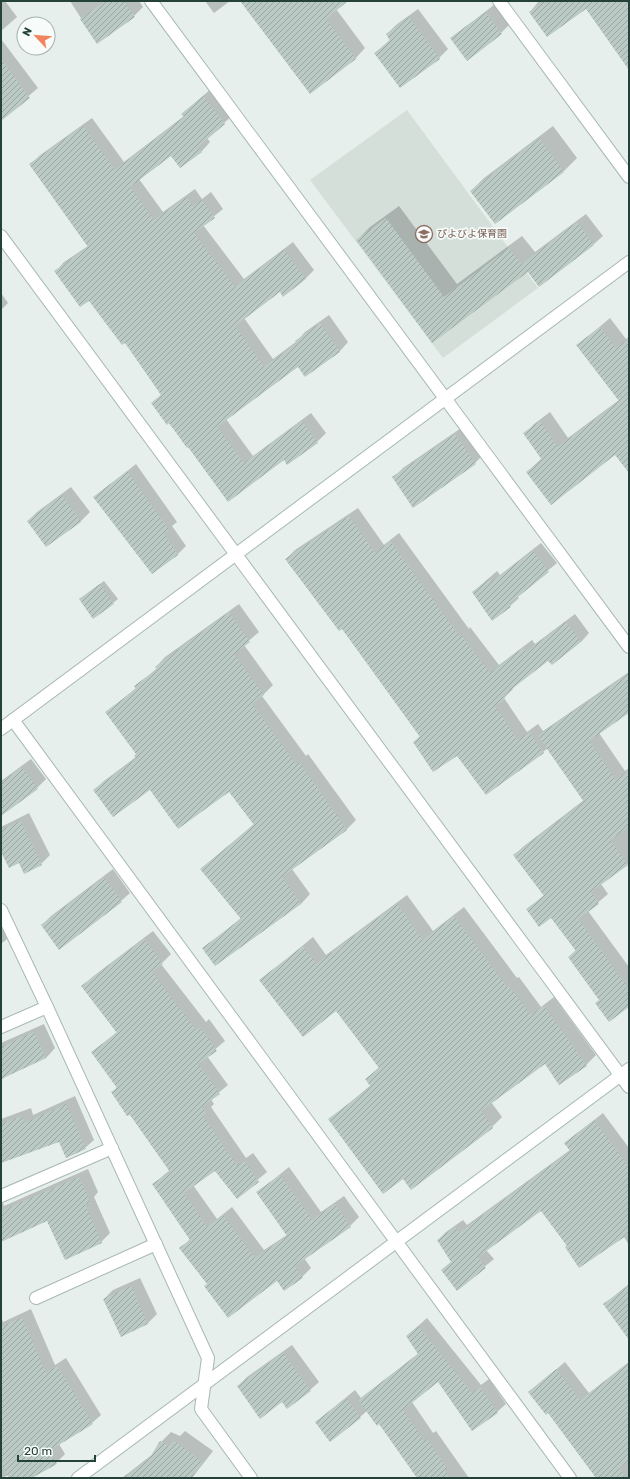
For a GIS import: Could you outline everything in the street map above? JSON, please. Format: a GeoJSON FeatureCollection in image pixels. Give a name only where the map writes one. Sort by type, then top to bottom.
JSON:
{"type":"FeatureCollection","features":[{"type":"Feature","properties":{"kind":"street"},"geometry":{"type":"LineString","coordinates":[[151,1],[629,647]]}},
{"type":"Feature","properties":{"kind":"street"},"geometry":{"type":"LineString","coordinates":[[499,1],[629,177]]}},
{"type":"Feature","properties":{"kind":"street"},"geometry":{"type":"LineString","coordinates":[[1,236],[236,555],[625,1072],[629,1087]]}},
{"type":"Feature","properties":{"kind":"street"},"geometry":{"type":"LineString","coordinates":[[1,729],[629,262]]}},
{"type":"Feature","properties":{"kind":"street"},"geometry":{"type":"LineString","coordinates":[[14,720],[570,1478]]}},
{"type":"Feature","properties":{"kind":"street"},"geometry":{"type":"LineString","coordinates":[[1,910],[208,1358],[201,1409],[251,1478]]}},
{"type":"Feature","properties":{"kind":"street"},"geometry":{"type":"LineString","coordinates":[[1,1027],[47,1007]]}},
{"type":"Feature","properties":{"kind":"street"},"geometry":{"type":"LineString","coordinates":[[78,1478],[625,1072]]}},
{"type":"Feature","properties":{"kind":"street"},"geometry":{"type":"LineString","coordinates":[[1,1196],[112,1148]]}},
{"type":"Feature","properties":{"kind":"street"},"geometry":{"type":"LineString","coordinates":[[36,1298],[156,1244]]}},
{"type":"Feature","properties":{"kind":"shaded area","name":"ぴよびよ保育園"},"geometry":{"type":"Polygon","coordinates":[[[407,110],[538,288],[443,358],[310,180],[407,110]]]}},
{"type":"Feature","properties":{"kind":"building"},"geometry":{"type":"Polygon","coordinates":[[[105,1],[124,1],[135,17],[97,44],[80,19],[105,1]]]}},
{"type":"Feature","properties":{"kind":"building"},"geometry":{"type":"Polygon","coordinates":[[[240,1],[348,1],[326,19],[356,59],[310,94],[240,1]]]}},
{"type":"Feature","properties":{"kind":"building"},"geometry":{"type":"Polygon","coordinates":[[[543,1],[629,1],[629,70],[586,9],[547,37],[529,12],[543,1]]]}},
{"type":"Feature","properties":{"kind":"building"},"geometry":{"type":"Polygon","coordinates":[[[485,12],[502,34],[467,61],[450,38],[485,12]]]}},
{"type":"Feature","properties":{"kind":"building"},"geometry":{"type":"Polygon","coordinates":[[[409,17],[440,59],[400,88],[374,53],[390,41],[386,34],[409,17]]]}},
{"type":"Feature","properties":{"kind":"building"},"geometry":{"type":"Polygon","coordinates":[[[1,59],[30,98],[1,121],[1,59]]]}},
{"type":"Feature","properties":{"kind":"building"},"geometry":{"type":"Polygon","coordinates":[[[203,96],[225,124],[198,147],[202,152],[180,168],[171,156],[130,187],[154,220],[186,197],[193,206],[202,200],[215,218],[194,233],[235,287],[284,250],[306,279],[283,297],[280,292],[235,326],[264,367],[297,343],[295,341],[320,323],[340,352],[305,377],[298,367],[217,427],[244,463],[302,421],[318,443],[287,465],[284,460],[228,502],[188,447],[187,448],[169,423],[167,425],[151,403],[161,395],[125,343],[122,345],[89,301],[80,307],[54,271],[88,247],[29,164],[83,126],[115,170],[184,117],[181,114],[203,96]]]}},
{"type":"Feature","properties":{"kind":"building"},"geometry":{"type":"Polygon","coordinates":[[[539,138],[564,172],[495,224],[470,191],[539,138]]]}},
{"type":"Feature","properties":{"kind":"building"},"geometry":{"type":"Polygon","coordinates":[[[386,218],[444,297],[509,248],[528,272],[432,343],[356,240],[386,218]]]}},
{"type":"Feature","properties":{"kind":"building"},"geometry":{"type":"Polygon","coordinates":[[[577,222],[594,245],[539,287],[522,264],[577,222]]]}},
{"type":"Feature","properties":{"kind":"building"},"geometry":{"type":"Polygon","coordinates":[[[600,327],[616,348],[629,338],[629,473],[615,455],[551,505],[526,472],[542,460],[523,433],[540,421],[558,447],[619,401],[576,345],[600,327]]]}},
{"type":"Feature","properties":{"kind":"building"},"geometry":{"type":"Polygon","coordinates":[[[455,434],[476,464],[413,508],[392,477],[455,434]]]}},
{"type":"Feature","properties":{"kind":"building"},"geometry":{"type":"Polygon","coordinates":[[[127,471],[169,530],[164,534],[178,555],[152,574],[93,497],[127,471]]]}},
{"type":"Feature","properties":{"kind":"building"},"geometry":{"type":"Polygon","coordinates":[[[62,495],[81,522],[46,547],[27,521],[62,495]]]}},
{"type":"Feature","properties":{"kind":"building"},"geometry":{"type":"Polygon","coordinates":[[[349,516],[375,553],[390,541],[460,637],[461,635],[490,673],[523,648],[526,652],[566,622],[581,642],[552,665],[548,661],[503,696],[505,699],[495,706],[518,740],[529,732],[544,753],[486,795],[457,756],[433,772],[413,742],[420,737],[342,629],[339,631],[285,559],[349,516]]]}},
{"type":"Feature","properties":{"kind":"building"},"geometry":{"type":"Polygon","coordinates":[[[533,551],[549,572],[509,604],[511,607],[492,621],[472,592],[489,579],[491,582],[533,551]]]}},
{"type":"Feature","properties":{"kind":"building"},"geometry":{"type":"Polygon","coordinates":[[[100,584],[114,604],[93,619],[79,599],[100,584]]]}},
{"type":"Feature","properties":{"kind":"building"},"geometry":{"type":"Polygon","coordinates":[[[229,612],[250,642],[234,654],[264,695],[252,704],[296,764],[299,762],[347,830],[282,877],[301,904],[215,966],[202,948],[241,919],[200,869],[254,825],[229,792],[178,829],[150,790],[113,817],[93,790],[136,759],[134,756],[136,754],[105,712],[136,689],[134,686],[157,669],[155,667],[229,612]]]}},
{"type":"Feature","properties":{"kind":"building"},"geometry":{"type":"Polygon","coordinates":[[[629,673],[629,713],[589,741],[616,780],[629,770],[629,827],[610,840],[628,865],[591,892],[599,904],[578,919],[629,989],[629,1007],[609,1022],[595,1003],[599,1000],[568,957],[576,951],[551,918],[539,927],[526,909],[544,896],[513,855],[584,802],[538,736],[629,673]]]}},
{"type":"Feature","properties":{"kind":"building"},"geometry":{"type":"Polygon","coordinates":[[[22,767],[38,789],[1,816],[1,782],[22,767]]]}},
{"type":"Feature","properties":{"kind":"building"},"geometry":{"type":"Polygon","coordinates":[[[20,821],[42,865],[24,874],[19,863],[9,868],[1,852],[1,830],[20,821]]]}},
{"type":"Feature","properties":{"kind":"building"},"geometry":{"type":"Polygon","coordinates":[[[104,877],[122,902],[59,950],[41,925],[104,877]]]}},
{"type":"Feature","properties":{"kind":"building"},"geometry":{"type":"Polygon","coordinates":[[[397,904],[423,940],[454,916],[507,987],[509,986],[531,1015],[544,1006],[587,1066],[559,1085],[545,1064],[481,1111],[493,1128],[411,1190],[403,1179],[383,1194],[328,1119],[371,1087],[365,1079],[379,1068],[336,1011],[303,1037],[259,980],[303,946],[316,964],[397,904]]]}},
{"type":"Feature","properties":{"kind":"building"},"geometry":{"type":"Polygon","coordinates":[[[144,939],[163,964],[152,972],[196,1030],[200,1027],[217,1051],[198,1064],[220,1094],[202,1107],[206,1113],[203,1116],[237,1166],[244,1161],[259,1182],[237,1199],[215,1171],[184,1193],[207,1227],[223,1215],[255,1258],[287,1236],[256,1192],[280,1175],[312,1220],[335,1204],[351,1227],[295,1266],[303,1278],[284,1291],[277,1281],[228,1318],[204,1286],[207,1284],[179,1248],[190,1240],[152,1184],[170,1172],[130,1115],[127,1116],[111,1092],[117,1088],[91,1052],[117,1033],[81,986],[144,939]]]}},
{"type":"Feature","properties":{"kind":"building"},"geometry":{"type":"Polygon","coordinates":[[[34,1032],[46,1058],[1,1079],[1,1047],[34,1032]]]}},
{"type":"Feature","properties":{"kind":"building"},"geometry":{"type":"Polygon","coordinates":[[[66,1104],[86,1149],[66,1158],[59,1142],[1,1163],[1,1124],[22,1116],[25,1123],[66,1104]]]}},
{"type":"Feature","properties":{"kind":"building"},"geometry":{"type":"Polygon","coordinates":[[[594,1120],[629,1167],[629,1234],[579,1268],[565,1247],[567,1246],[541,1211],[478,1257],[486,1268],[457,1291],[441,1270],[451,1262],[437,1240],[455,1227],[459,1233],[570,1151],[564,1143],[594,1120]]]}},
{"type":"Feature","properties":{"kind":"building"},"geometry":{"type":"Polygon","coordinates":[[[79,1177],[90,1202],[85,1204],[102,1243],[65,1260],[47,1221],[1,1242],[1,1211],[79,1177]]]}},
{"type":"Feature","properties":{"kind":"building"},"geometry":{"type":"Polygon","coordinates":[[[131,1286],[148,1324],[121,1337],[103,1299],[131,1286]]]}},
{"type":"Feature","properties":{"kind":"building"},"geometry":{"type":"Polygon","coordinates":[[[629,1286],[629,1340],[603,1304],[629,1286]]]}},
{"type":"Feature","properties":{"kind":"building"},"geometry":{"type":"Polygon","coordinates":[[[22,1317],[46,1373],[57,1366],[93,1424],[49,1451],[57,1464],[32,1478],[9,1478],[1,1463],[1,1327],[22,1317]]]}},
{"type":"Feature","properties":{"kind":"building"},"geometry":{"type":"Polygon","coordinates":[[[418,1326],[472,1393],[480,1387],[498,1413],[472,1431],[438,1382],[403,1410],[424,1441],[427,1439],[447,1468],[444,1470],[451,1478],[417,1478],[379,1424],[377,1426],[358,1400],[418,1354],[406,1336],[418,1326]]]}},
{"type":"Feature","properties":{"kind":"building"},"geometry":{"type":"Polygon","coordinates":[[[283,1353],[311,1391],[287,1409],[282,1402],[260,1419],[237,1386],[283,1353]]]}},
{"type":"Feature","properties":{"kind":"building"},"geometry":{"type":"Polygon","coordinates":[[[629,1363],[629,1460],[619,1468],[626,1478],[596,1478],[548,1413],[546,1415],[528,1392],[556,1369],[580,1400],[629,1363]]]}},
{"type":"Feature","properties":{"kind":"building"},"geometry":{"type":"Polygon","coordinates":[[[346,1398],[361,1418],[330,1442],[315,1422],[346,1398]]]}},
{"type":"Feature","properties":{"kind":"building"},"geometry":{"type":"Polygon","coordinates":[[[160,1441],[169,1446],[174,1441],[203,1462],[191,1478],[123,1478],[149,1459],[160,1441]]]}},
{"type":"Feature","properties":{"kind":"place","name":"ぴよびよ保育園"},"geometry":{"type":"Point","coordinates":[424,234]}}]}
